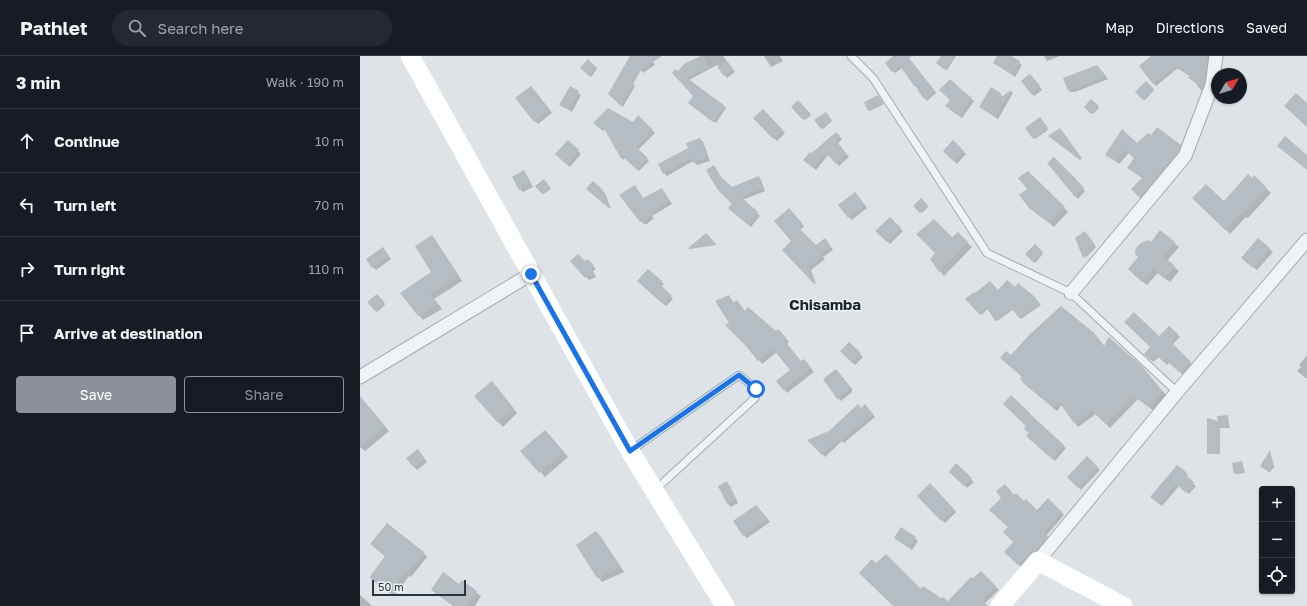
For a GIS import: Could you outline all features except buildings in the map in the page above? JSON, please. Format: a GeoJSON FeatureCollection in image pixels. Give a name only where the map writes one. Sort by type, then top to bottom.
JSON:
{"type":"FeatureCollection","features":[{"type":"Feature","properties":{"kind":"main road"},"geometry":{"type":"LineString","coordinates":[[410,56],[630,451],[725,606]]}},
{"type":"Feature","properties":{"kind":"main road"},"geometry":{"type":"LineString","coordinates":[[1000,606],[1038,561],[1123,606]]}},
{"type":"Feature","properties":{"kind":"street"},"geometry":{"type":"LineString","coordinates":[[1071,293],[1185,156],[1212,85],[1216,56]]}},
{"type":"Feature","properties":{"kind":"street"},"geometry":{"type":"LineString","coordinates":[[1038,561],[1177,392],[1307,240]]}},
{"type":"Feature","properties":{"kind":"street"},"geometry":{"type":"LineString","coordinates":[[360,377],[531,274]]}},
{"type":"Feature","properties":{"kind":"lane"},"geometry":{"type":"LineString","coordinates":[[851,56],[873,78],[987,253],[1071,293],[1177,392]]}},
{"type":"Feature","properties":{"kind":"lane"},"geometry":{"type":"LineString","coordinates":[[630,451],[739,375],[756,389],[755,398],[654,491]]}},
{"type":"Feature","properties":{"kind":"district","name":"Chisamba"},"geometry":{"type":"Point","coordinates":[825,305]}},
{"type":"Feature","properties":{"kind":"route"},"geometry":{"type":"LineString","coordinates":[[531,274],[630,451],[739,375],[756,389]]}}]}
